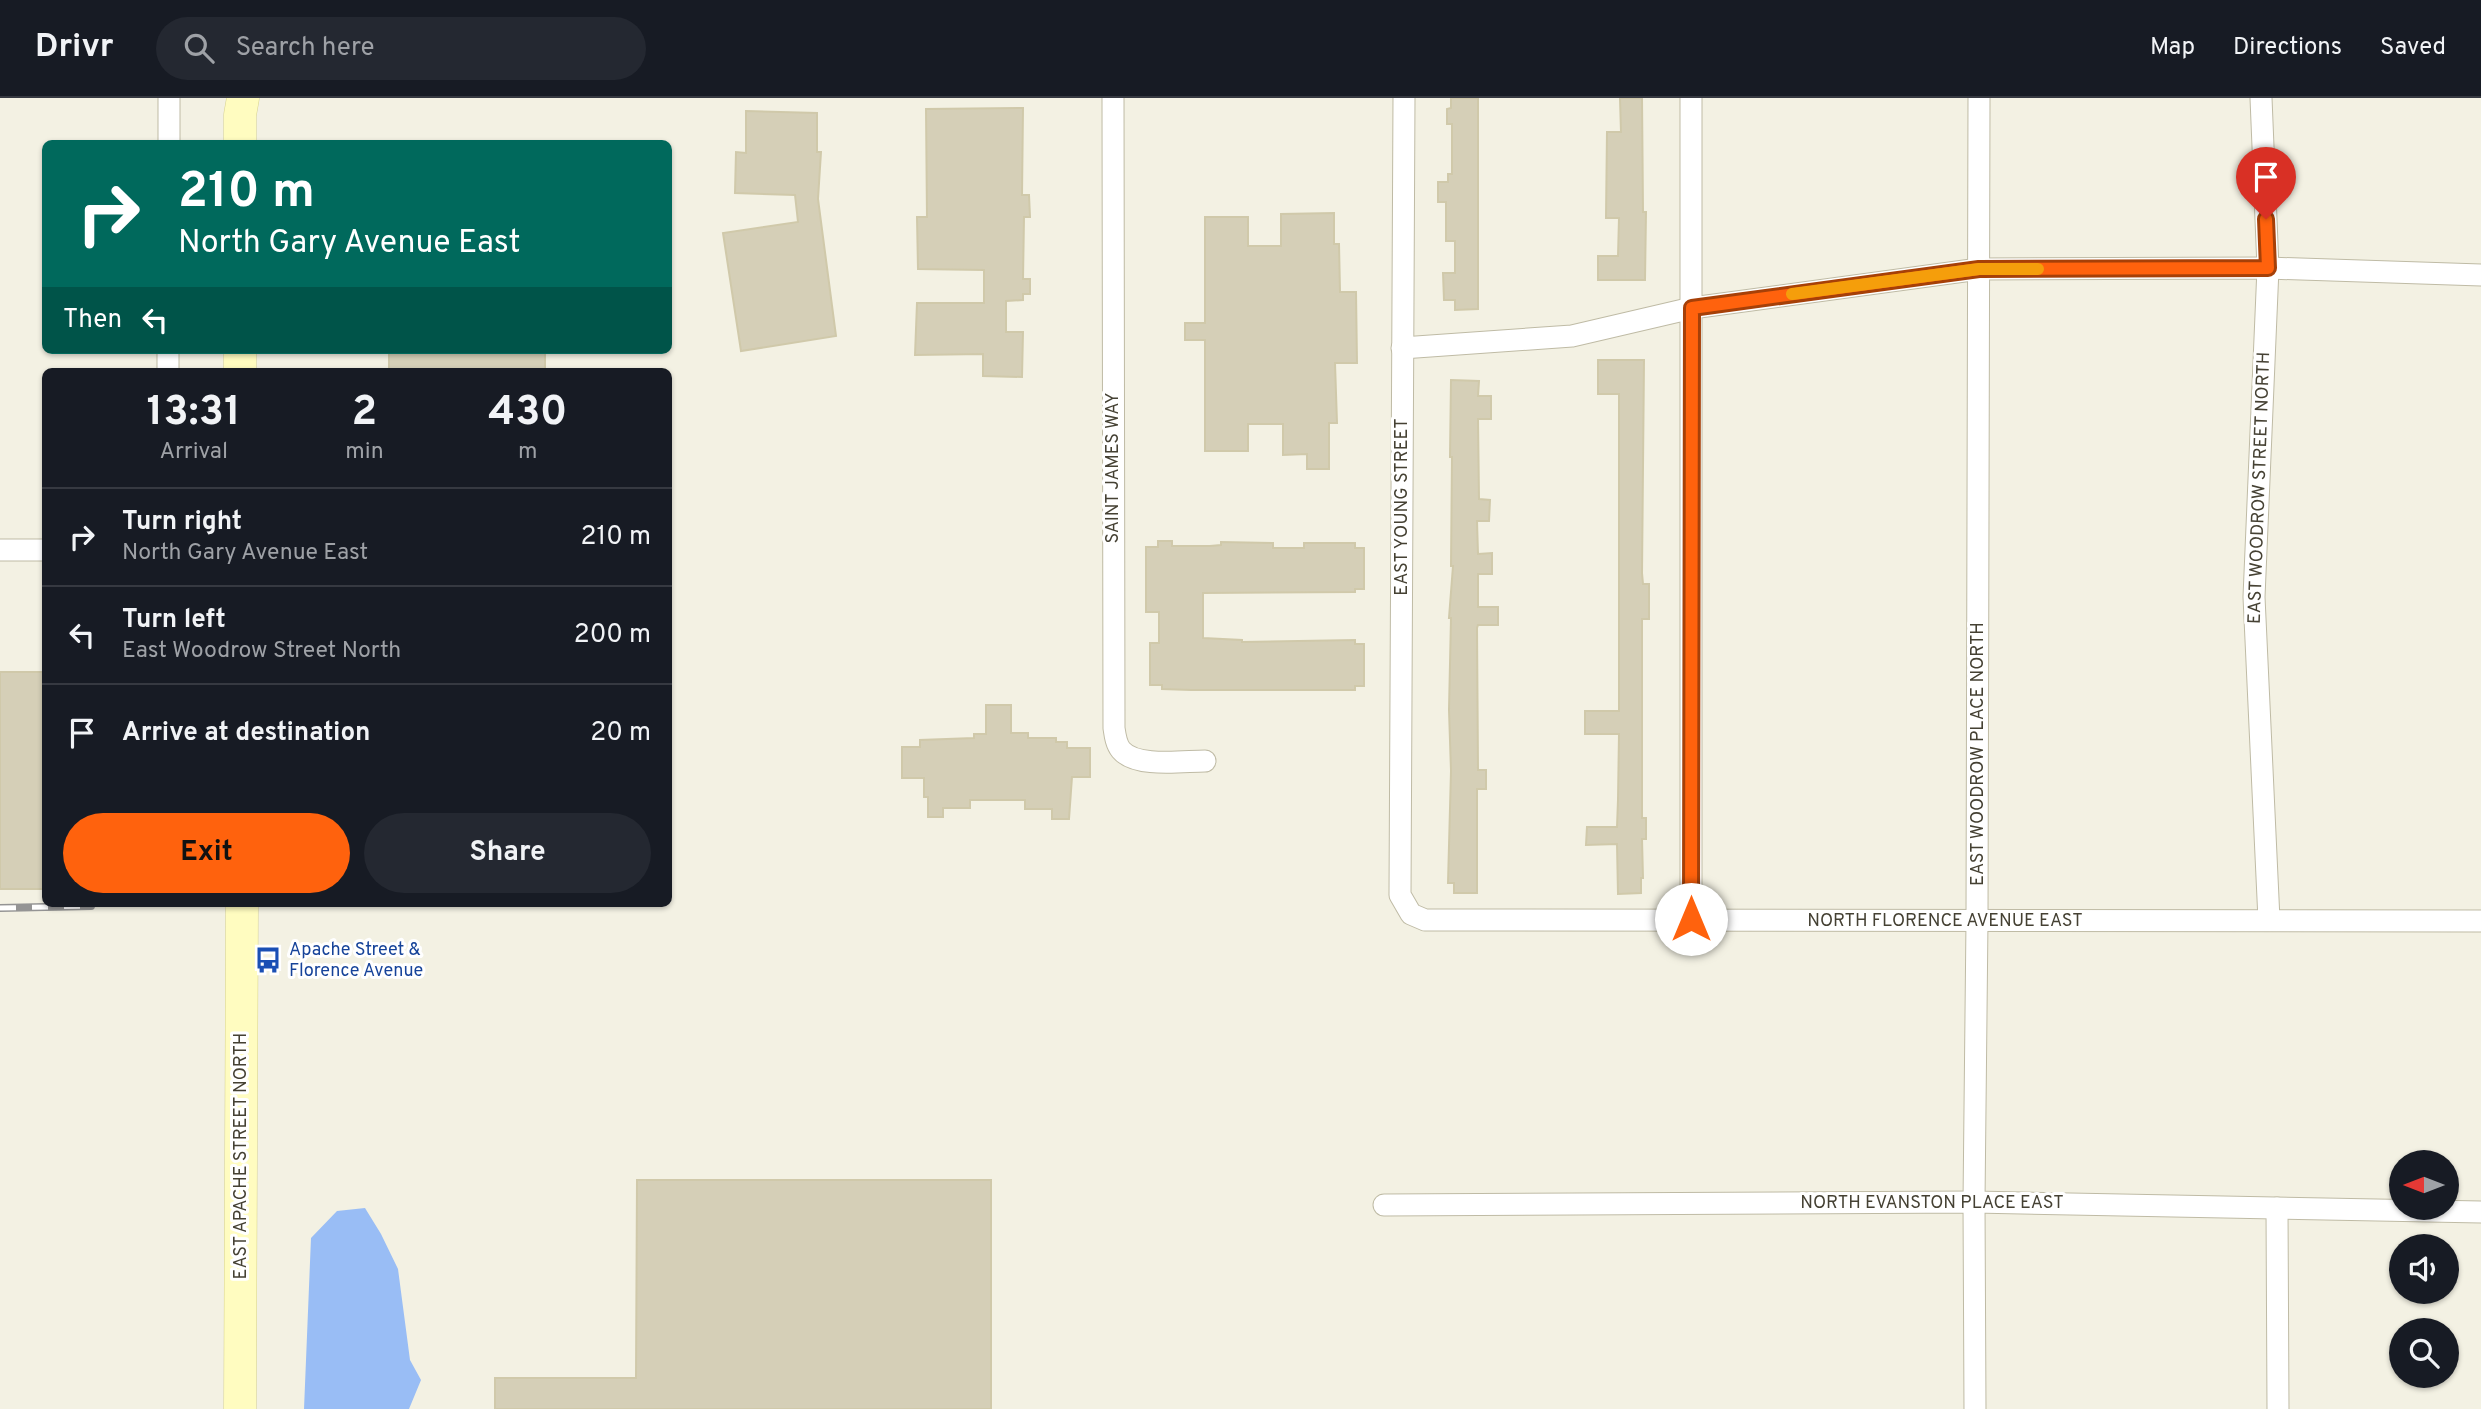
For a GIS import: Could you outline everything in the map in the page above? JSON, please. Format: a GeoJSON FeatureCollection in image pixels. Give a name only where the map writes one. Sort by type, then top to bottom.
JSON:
{"type":"FeatureCollection","features":[{"type":"Feature","properties":{"kind":"main road","name":"EAST APACHE STREET NORTH"},"geometry":{"type":"LineString","coordinates":[[240,1409],[242,907]]}},
{"type":"Feature","properties":{"kind":"street"},"geometry":{"type":"LineString","coordinates":[[169,98],[169,140]]}},
{"type":"Feature","properties":{"kind":"street","name":"SAINT JAMES WAY"},"geometry":{"type":"LineString","coordinates":[[1113,98],[1114,728],[1121,750],[1132,758],[1146,762],[1205,761]]}},
{"type":"Feature","properties":{"kind":"street","name":"EAST YOUNG STREET"},"geometry":{"type":"LineString","coordinates":[[1404,98],[1400,895],[1411,914]]}},
{"type":"Feature","properties":{"kind":"street"},"geometry":{"type":"LineString","coordinates":[[1691,98],[1691,919]]}},
{"type":"Feature","properties":{"kind":"street","name":"EAST WOODROW PLACE NORTH"},"geometry":{"type":"LineString","coordinates":[[1975,1409],[1979,98]]}},
{"type":"Feature","properties":{"kind":"street","name":"EAST WOODROW STREET NORTH"},"geometry":{"type":"LineString","coordinates":[[2261,98],[2268,268],[2254,597],[2269,920]]}},
{"type":"Feature","properties":{"kind":"street"},"geometry":{"type":"LineString","coordinates":[[1402,348],[1572,336],[1692,308],[1979,269],[2268,268],[2481,275]]}},
{"type":"Feature","properties":{"kind":"street"},"geometry":{"type":"LineString","coordinates":[[0,550],[42,550]]}},
{"type":"Feature","properties":{"kind":"street","name":"NORTH FLORENCE AVENUE EAST"},"geometry":{"type":"LineString","coordinates":[[1411,914],[1425,920],[2481,922]]}},
{"type":"Feature","properties":{"kind":"street","name":"NORTH EVANSTON PLACE EAST"},"geometry":{"type":"LineString","coordinates":[[1384,1205],[1974,1202],[2481,1212]]}},
{"type":"Feature","properties":{"kind":"street"},"geometry":{"type":"LineString","coordinates":[[2277,1208],[2278,1409]]}},
{"type":"Feature","properties":{"kind":"water"},"geometry":{"type":"Polygon","coordinates":[[[365,1208],[398,1269],[410,1360],[421,1380],[409,1409],[304,1409],[311,1238],[337,1211],[365,1208]]]}},
{"type":"Feature","properties":{"kind":"building"},"geometry":{"type":"Polygon","coordinates":[[[1451,98],[1478,98],[1478,309],[1455,310],[1455,300],[1444,300],[1443,273],[1455,273],[1455,241],[1446,241],[1446,202],[1438,202],[1438,182],[1448,182],[1448,174],[1452,174],[1452,124],[1447,124],[1447,109],[1451,108],[1451,98]]]}},
{"type":"Feature","properties":{"kind":"building"},"geometry":{"type":"Polygon","coordinates":[[[1620,98],[1642,98],[1643,212],[1646,212],[1645,280],[1598,280],[1598,256],[1618,256],[1619,218],[1606,218],[1607,132],[1621,132],[1620,98]]]}},
{"type":"Feature","properties":{"kind":"building"},"geometry":{"type":"Polygon","coordinates":[[[1023,108],[1022,195],[1029,195],[1030,217],[1024,217],[1023,279],[1030,279],[1030,294],[1023,294],[1023,300],[1006,301],[1006,332],[1023,332],[1022,377],[983,376],[983,354],[915,355],[917,303],[984,303],[984,270],[918,269],[917,217],[927,217],[926,109],[1023,108]]]}},
{"type":"Feature","properties":{"kind":"building"},"geometry":{"type":"Polygon","coordinates":[[[746,111],[817,113],[817,152],[821,152],[818,199],[836,336],[741,351],[723,233],[798,222],[795,195],[735,193],[736,152],[746,153],[746,111]]]}},
{"type":"Feature","properties":{"kind":"building"},"geometry":{"type":"Polygon","coordinates":[[[1334,213],[1334,244],[1339,244],[1340,292],[1356,292],[1357,363],[1335,363],[1337,423],[1329,423],[1329,469],[1307,469],[1307,454],[1283,455],[1283,424],[1248,424],[1248,451],[1205,451],[1205,340],[1185,340],[1185,323],[1205,323],[1205,217],[1248,217],[1248,246],[1281,246],[1281,214],[1334,213]]]}},
{"type":"Feature","properties":{"kind":"building"},"geometry":{"type":"Polygon","coordinates":[[[389,354],[545,354],[545,368],[389,368],[389,354]]]}},
{"type":"Feature","properties":{"kind":"building"},"geometry":{"type":"Polygon","coordinates":[[[1598,360],[1644,360],[1642,573],[1643,584],[1649,584],[1649,619],[1642,619],[1642,818],[1646,818],[1646,839],[1642,839],[1641,893],[1618,894],[1617,844],[1586,845],[1587,827],[1617,827],[1618,800],[1619,734],[1585,734],[1585,711],[1619,711],[1619,394],[1598,394],[1598,360]]]}},
{"type":"Feature","properties":{"kind":"building"},"geometry":{"type":"Polygon","coordinates":[[[1451,380],[1479,381],[1478,396],[1491,396],[1491,419],[1478,419],[1479,499],[1490,500],[1489,521],[1477,521],[1478,554],[1492,553],[1492,574],[1478,574],[1478,607],[1498,607],[1498,625],[1478,625],[1477,628],[1478,770],[1486,770],[1486,789],[1477,789],[1477,893],[1454,893],[1454,883],[1448,883],[1451,771],[1449,618],[1453,566],[1451,380]]]}},
{"type":"Feature","properties":{"kind":"building"},"geometry":{"type":"Polygon","coordinates":[[[1158,541],[1172,541],[1172,546],[1210,546],[1221,545],[1221,542],[1273,543],[1273,548],[1304,548],[1304,543],[1355,543],[1355,548],[1364,548],[1364,589],[1355,589],[1355,592],[1203,593],[1203,638],[1242,642],[1355,640],[1355,644],[1364,644],[1364,686],[1355,686],[1355,690],[1191,690],[1162,689],[1162,685],[1150,685],[1150,643],[1159,643],[1159,612],[1146,612],[1146,547],[1158,547],[1158,541]]]}},
{"type":"Feature","properties":{"kind":"building"},"geometry":{"type":"Polygon","coordinates":[[[0,672],[42,672],[42,889],[0,889],[0,672]]]}},
{"type":"Feature","properties":{"kind":"building"},"geometry":{"type":"Polygon","coordinates":[[[986,705],[1011,705],[1011,733],[1028,733],[1028,738],[1056,738],[1056,742],[1067,742],[1067,748],[1090,748],[1090,777],[1072,777],[1069,819],[1052,819],[1052,809],[1025,809],[1025,800],[970,800],[970,808],[943,808],[943,817],[928,817],[924,778],[902,778],[902,747],[920,747],[920,740],[974,738],[974,734],[986,734],[986,705]]]}},
{"type":"Feature","properties":{"kind":"building"},"geometry":{"type":"Polygon","coordinates":[[[637,1180],[991,1180],[991,1409],[495,1409],[495,1378],[636,1378],[637,1180]]]}},
{"type":"Feature","properties":{"kind":"railway"},"geometry":{"type":"LineString","coordinates":[[0,908],[46,907]]}},
{"type":"Feature","properties":{"kind":"slow traffic"},"geometry":{"type":"LineString","coordinates":[[1792,294],[1979,269],[2038,269]]}},
{"type":"Feature","properties":{"kind":"place","name":"Apache Street & Florence Avenue"},"geometry":{"type":"Point","coordinates":[268,960]}},
{"type":"Feature","properties":{"kind":"route"},"geometry":{"type":"LineString","coordinates":[[1691,919],[1692,308],[1979,269],[2268,268],[2266,219]]}}]}
